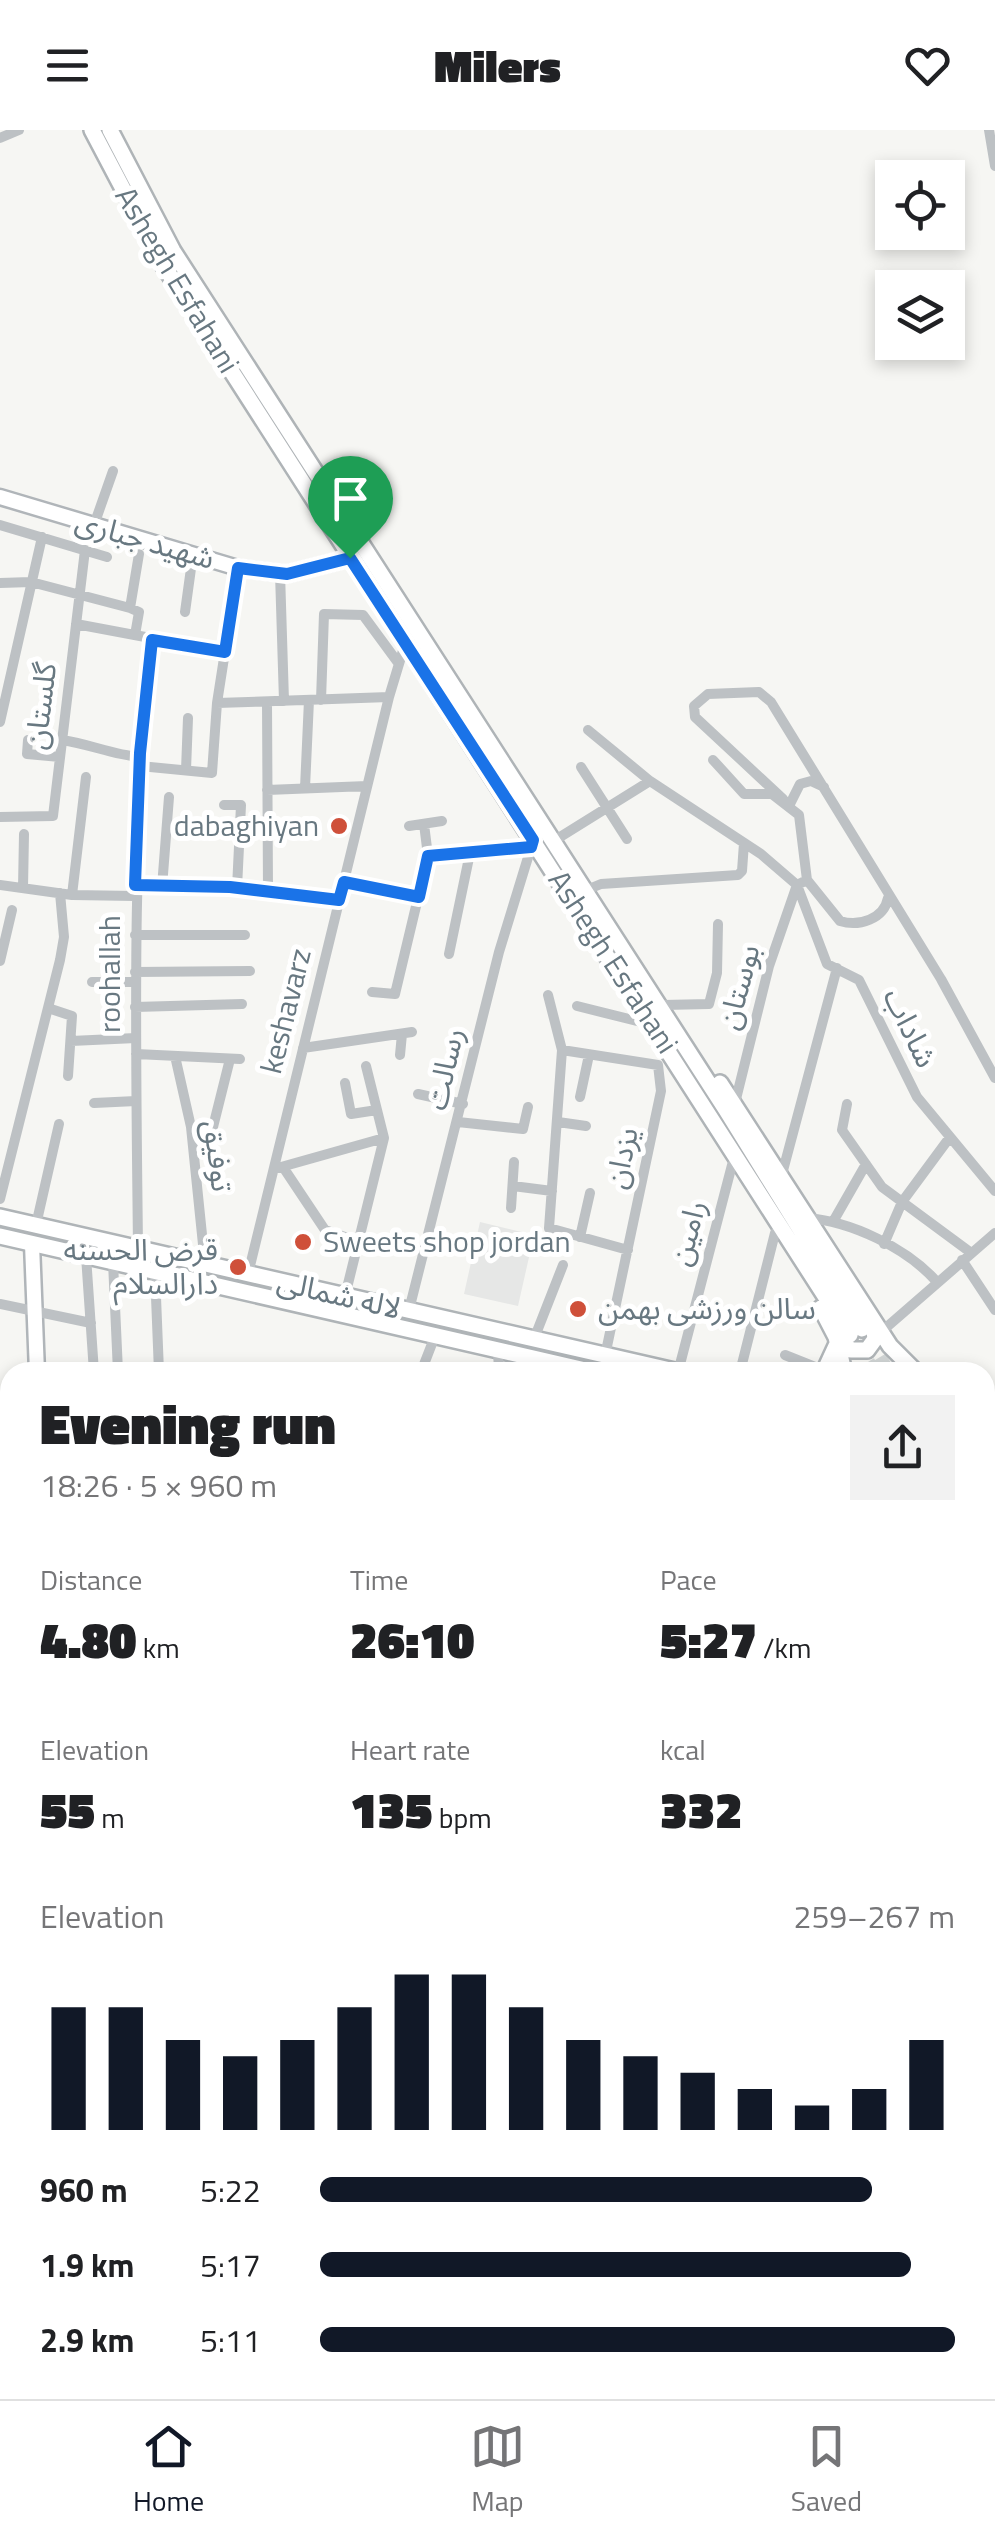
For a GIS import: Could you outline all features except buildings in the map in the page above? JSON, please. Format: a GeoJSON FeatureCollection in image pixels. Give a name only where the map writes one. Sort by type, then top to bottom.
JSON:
{"type":"FeatureCollection","features":[{"type":"Feature","properties":{"kind":"main road","name":"Ashegh Esfahani"},"geometry":{"type":"LineString","coordinates":[[92,130],[162,263],[532,843],[615,953]]}},
{"type":"Feature","properties":{"kind":"main road","name":"Ashegh Esfahani"},"geometry":{"type":"LineString","coordinates":[[110,130],[173,251],[584,892],[615,953],[851,1332]]}},
{"type":"Feature","properties":{"kind":"main road"},"geometry":{"type":"LineString","coordinates":[[615,953],[663,1005],[735,1104],[805,1218],[851,1332],[846,1362]]}},
{"type":"Feature","properties":{"kind":"main road"},"geometry":{"type":"LineString","coordinates":[[615,953],[649,1024],[732,1165],[774,1232],[851,1332]]}},
{"type":"Feature","properties":{"kind":"main road","name":"لاله شمالی"},"geometry":{"type":"LineString","coordinates":[[0,1217],[632,1362]]}},
{"type":"Feature","properties":{"kind":"main road","name":"لاله شمالی"},"geometry":{"type":"LineString","coordinates":[[0,1236],[537,1362]]}},
{"type":"Feature","properties":{"kind":"main road"},"geometry":{"type":"LineString","coordinates":[[478,1346],[482,1328]]}},
{"type":"Feature","properties":{"kind":"main road"},"geometry":{"type":"LineString","coordinates":[[851,1332],[880,1332],[907,1362]]}},
{"type":"Feature","properties":{"kind":"main road"},"geometry":{"type":"LineString","coordinates":[[832,1362],[851,1332]]}},
{"type":"Feature","properties":{"kind":"street"},"geometry":{"type":"LineString","coordinates":[[0,138],[19,130]]}},
{"type":"Feature","properties":{"kind":"street"},"geometry":{"type":"LineString","coordinates":[[989,130],[995,166]]}},
{"type":"Feature","properties":{"kind":"street"},"geometry":{"type":"LineString","coordinates":[[94,525],[113,471]]}},
{"type":"Feature","properties":{"kind":"street","name":"شهید جباری"},"geometry":{"type":"LineString","coordinates":[[0,497],[238,568],[280,573],[350,558]]}},
{"type":"Feature","properties":{"kind":"street","name":"شهید جباری"},"geometry":{"type":"LineString","coordinates":[[0,525],[108,557]]}},
{"type":"Feature","properties":{"kind":"street"},"geometry":{"type":"LineString","coordinates":[[0,722],[3,694],[42,537]]}},
{"type":"Feature","properties":{"kind":"street","name":"گلستان"},"geometry":{"type":"LineString","coordinates":[[0,817],[53,816],[84,550]]}},
{"type":"Feature","properties":{"kind":"street"},"geometry":{"type":"LineString","coordinates":[[130,608],[139,554]]}},
{"type":"Feature","properties":{"kind":"street"},"geometry":{"type":"LineString","coordinates":[[185,612],[193,554]]}},
{"type":"Feature","properties":{"kind":"street"},"geometry":{"type":"LineString","coordinates":[[62,740],[104,747],[114,755],[140,761],[212,773],[217,703],[238,568]]}},
{"type":"Feature","properties":{"kind":"street"},"geometry":{"type":"LineString","coordinates":[[280,573],[284,701]]}},
{"type":"Feature","properties":{"kind":"street"},"geometry":{"type":"LineString","coordinates":[[0,583],[32,582],[130,608],[138,612],[134,636]]}},
{"type":"Feature","properties":{"kind":"street"},"geometry":{"type":"LineString","coordinates":[[305,788],[324,614],[362,615],[399,664]]}},
{"type":"Feature","properties":{"kind":"street"},"geometry":{"type":"LineString","coordinates":[[76,624],[225,652]]}},
{"type":"Feature","properties":{"kind":"street","name":"roohallah"},"geometry":{"type":"LineString","coordinates":[[138,1248],[135,891],[140,761],[152,640]]}},
{"type":"Feature","properties":{"kind":"street","name":"keshavarz"},"geometry":{"type":"LineString","coordinates":[[248,1274],[278,1168],[388,696],[405,644]]}},
{"type":"Feature","properties":{"kind":"street"},"geometry":{"type":"LineString","coordinates":[[888,898],[886,909],[878,916],[848,924],[802,883],[803,828],[787,802],[695,717],[694,706],[708,694],[762,694],[825,788],[888,898],[941,979],[995,1078]]}},
{"type":"Feature","properties":{"kind":"street"},"geometry":{"type":"LineString","coordinates":[[217,703],[388,696]]}},
{"type":"Feature","properties":{"kind":"street"},"geometry":{"type":"LineString","coordinates":[[267,702],[268,890]]}},
{"type":"Feature","properties":{"kind":"street"},"geometry":{"type":"LineString","coordinates":[[186,770],[188,718]]}},
{"type":"Feature","properties":{"kind":"street","name":"شاداب"},"geometry":{"type":"LineString","coordinates":[[588,730],[650,781],[802,883],[827,964],[859,980],[917,1096],[995,1191]]}},
{"type":"Feature","properties":{"kind":"street"},"geometry":{"type":"LineString","coordinates":[[28,740],[26,754],[60,757]]}},
{"type":"Feature","properties":{"kind":"street"},"geometry":{"type":"LineString","coordinates":[[712,760],[744,794],[787,802]]}},
{"type":"Feature","properties":{"kind":"street"},"geometry":{"type":"LineString","coordinates":[[581,766],[628,839]]}},
{"type":"Feature","properties":{"kind":"street"},"geometry":{"type":"LineString","coordinates":[[0,1199],[64,936],[66,894],[86,777]]}},
{"type":"Feature","properties":{"kind":"street"},"geometry":{"type":"LineString","coordinates":[[787,802],[800,784],[811,780],[825,788]]}},
{"type":"Feature","properties":{"kind":"street"},"geometry":{"type":"LineString","coordinates":[[552,842],[650,781]]}},
{"type":"Feature","properties":{"kind":"street"},"geometry":{"type":"LineString","coordinates":[[268,790],[367,786]]}},
{"type":"Feature","properties":{"kind":"street"},"geometry":{"type":"LineString","coordinates":[[162,887],[169,797]]}},
{"type":"Feature","properties":{"kind":"street"},"geometry":{"type":"LineString","coordinates":[[224,804],[241,805],[238,888]]}},
{"type":"Feature","properties":{"kind":"street"},"geometry":{"type":"LineString","coordinates":[[408,826],[442,821]]}},
{"type":"Feature","properties":{"kind":"street"},"geometry":{"type":"LineString","coordinates":[[372,992],[394,994],[428,856],[424,824]]}},
{"type":"Feature","properties":{"kind":"street"},"geometry":{"type":"LineString","coordinates":[[22,888],[24,834]]}},
{"type":"Feature","properties":{"kind":"street"},"geometry":{"type":"LineString","coordinates":[[428,856],[532,843]]}},
{"type":"Feature","properties":{"kind":"street","name":"رسالت"},"geometry":{"type":"LineString","coordinates":[[409,1310],[499,952],[532,843]]}},
{"type":"Feature","properties":{"kind":"street"},"geometry":{"type":"LineString","coordinates":[[584,892],[601,884],[738,875],[742,870],[744,843]]}},
{"type":"Feature","properties":{"kind":"street"},"geometry":{"type":"LineString","coordinates":[[450,954],[470,853]]}},
{"type":"Feature","properties":{"kind":"street"},"geometry":{"type":"LineString","coordinates":[[344,882],[419,897]]}},
{"type":"Feature","properties":{"kind":"street","name":"بوستان"},"geometry":{"type":"LineString","coordinates":[[735,1104],[769,966],[802,883]]}},
{"type":"Feature","properties":{"kind":"street"},"geometry":{"type":"LineString","coordinates":[[0,885],[66,894],[162,887],[238,888],[339,900]]}},
{"type":"Feature","properties":{"kind":"street"},"geometry":{"type":"LineString","coordinates":[[0,961],[12,910]]}},
{"type":"Feature","properties":{"kind":"street"},"geometry":{"type":"LineString","coordinates":[[663,1005],[710,1004],[717,972],[718,924]]}},
{"type":"Feature","properties":{"kind":"street"},"geometry":{"type":"LineString","coordinates":[[135,935],[245,935]]}},
{"type":"Feature","properties":{"kind":"street"},"geometry":{"type":"LineString","coordinates":[[781,1178],[836,968]]}},
{"type":"Feature","properties":{"kind":"street"},"geometry":{"type":"LineString","coordinates":[[92,982],[250,971]]}},
{"type":"Feature","properties":{"kind":"street"},"geometry":{"type":"LineString","coordinates":[[548,994],[562,1050],[549,1228],[628,1250]]}},
{"type":"Feature","properties":{"kind":"street"},"geometry":{"type":"LineString","coordinates":[[136,1008],[242,1004]]}},
{"type":"Feature","properties":{"kind":"street"},"geometry":{"type":"LineString","coordinates":[[577,1006],[649,1024]]}},
{"type":"Feature","properties":{"kind":"street"},"geometry":{"type":"LineString","coordinates":[[48,1008],[72,1016],[68,1076]]}},
{"type":"Feature","properties":{"kind":"street"},"geometry":{"type":"LineString","coordinates":[[303,1048],[408,1033],[400,1054]]}},
{"type":"Feature","properties":{"kind":"street"},"geometry":{"type":"LineString","coordinates":[[71,1041],[136,1038]]}},
{"type":"Feature","properties":{"kind":"street","name":"یزدان"},"geometry":{"type":"LineString","coordinates":[[562,1050],[658,1065],[661,1091],[605,1356]]}},
{"type":"Feature","properties":{"kind":"street"},"geometry":{"type":"LineString","coordinates":[[136,1054],[235,1059],[212,1127],[191,1127]]}},
{"type":"Feature","properties":{"kind":"street"},"geometry":{"type":"LineString","coordinates":[[580,1097],[589,1054]]}},
{"type":"Feature","properties":{"kind":"street","name":"توفیق"},"geometry":{"type":"LineString","coordinates":[[175,1056],[191,1127],[205,1264]]}},
{"type":"Feature","properties":{"kind":"street"},"geometry":{"type":"LineString","coordinates":[[345,1296],[384,1138],[366,1066]]}},
{"type":"Feature","properties":{"kind":"street"},"geometry":{"type":"LineString","coordinates":[[345,1083],[351,1114],[378,1110]]}},
{"type":"Feature","properties":{"kind":"street"},"geometry":{"type":"LineString","coordinates":[[418,1094],[463,1104]]}},
{"type":"Feature","properties":{"kind":"street"},"geometry":{"type":"LineString","coordinates":[[94,1103],[136,1101]]}},
{"type":"Feature","properties":{"kind":"street"},"geometry":{"type":"LineString","coordinates":[[846,1104],[842,1130],[882,1187],[966,1256],[995,1310]]}},
{"type":"Feature","properties":{"kind":"street"},"geometry":{"type":"LineString","coordinates":[[458,1122],[523,1129],[528,1107]]}},
{"type":"Feature","properties":{"kind":"street"},"geometry":{"type":"LineString","coordinates":[[558,1122],[586,1126]]}},
{"type":"Feature","properties":{"kind":"street"},"geometry":{"type":"LineString","coordinates":[[36,1226],[60,1124]]}},
{"type":"Feature","properties":{"kind":"street"},"geometry":{"type":"LineString","coordinates":[[884,1244],[902,1202],[950,1136]]}},
{"type":"Feature","properties":{"kind":"street"},"geometry":{"type":"LineString","coordinates":[[359,1242],[325,1230],[278,1168],[384,1138]]}},
{"type":"Feature","properties":{"kind":"street"},"geometry":{"type":"LineString","coordinates":[[511,1208],[514,1162]]}},
{"type":"Feature","properties":{"kind":"street"},"geometry":{"type":"LineString","coordinates":[[834,1220],[866,1164]]}},
{"type":"Feature","properties":{"kind":"street","name":"رامین"},"geometry":{"type":"LineString","coordinates":[[681,1362],[732,1165]]}},
{"type":"Feature","properties":{"kind":"street"},"geometry":{"type":"LineString","coordinates":[[513,1186],[552,1191]]}},
{"type":"Feature","properties":{"kind":"street"},"geometry":{"type":"LineString","coordinates":[[580,1237],[590,1193]]}},
{"type":"Feature","properties":{"kind":"street"},"geometry":{"type":"LineString","coordinates":[[805,1218],[834,1220],[884,1244],[922,1265],[937,1282]]}},
{"type":"Feature","properties":{"kind":"street"},"geometry":{"type":"LineString","coordinates":[[742,1362],[774,1232]]}},
{"type":"Feature","properties":{"kind":"street"},"geometry":{"type":"LineString","coordinates":[[880,1332],[995,1233]]}},
{"type":"Feature","properties":{"kind":"street"},"geometry":{"type":"LineString","coordinates":[[32,1244],[36,1362]]}},
{"type":"Feature","properties":{"kind":"street"},"geometry":{"type":"LineString","coordinates":[[86,1256],[93,1362]]}},
{"type":"Feature","properties":{"kind":"street"},"geometry":{"type":"LineString","coordinates":[[112,1262],[117,1362]]}},
{"type":"Feature","properties":{"kind":"street"},"geometry":{"type":"LineString","coordinates":[[534,1340],[563,1265]]}},
{"type":"Feature","properties":{"kind":"street"},"geometry":{"type":"LineString","coordinates":[[154,1272],[159,1362]]}},
{"type":"Feature","properties":{"kind":"street"},"geometry":{"type":"LineString","coordinates":[[0,1304],[91,1322]]}},
{"type":"Feature","properties":{"kind":"street"},"geometry":{"type":"LineString","coordinates":[[425,1362],[435,1336]]}},
{"type":"Feature","properties":{"kind":"street"},"geometry":{"type":"LineString","coordinates":[[498,1350],[499,1362]]}},
{"type":"Feature","properties":{"kind":"street"},"geometry":{"type":"LineString","coordinates":[[785,1356],[800,1362]]}},
{"type":"Feature","properties":{"kind":"shaded area"},"geometry":{"type":"Polygon","coordinates":[[[480,1222],[534,1235],[518,1306],[464,1294],[480,1222]]]}},
{"type":"Feature","properties":{"kind":"tunnel"},"geometry":{"type":"LineString","coordinates":[[867,1338],[882,1362]]}},
{"type":"Feature","properties":{"kind":"tunnel"},"geometry":{"type":"LineString","coordinates":[[855,1343],[867,1362]]}},
{"type":"Feature","properties":{"kind":"place","name":"dabaghiyan"},"geometry":{"type":"Point","coordinates":[339,826]}},
{"type":"Feature","properties":{"kind":"place","name":"Sweets shop jordan"},"geometry":{"type":"Point","coordinates":[303,1242]}},
{"type":"Feature","properties":{"kind":"place","name":"قرض الحسنه دارالسلام"},"geometry":{"type":"Point","coordinates":[238,1267]}},
{"type":"Feature","properties":{"kind":"place","name":"سالن ورزشی بهمن"},"geometry":{"type":"Point","coordinates":[578,1309]}},
{"type":"Feature","properties":{"kind":"route"},"geometry":{"type":"LineString","coordinates":[[350,558],[533,840],[531,847],[428,856],[419,897],[344,882],[339,900],[230,887],[135,885],[140,753],[152,640],[225,652],[238,568],[287,574],[350,558]]}}]}
